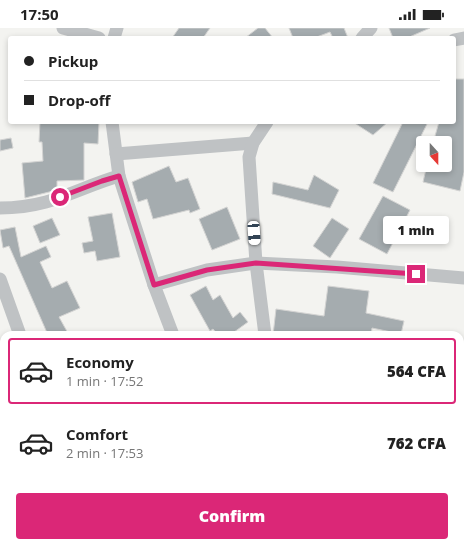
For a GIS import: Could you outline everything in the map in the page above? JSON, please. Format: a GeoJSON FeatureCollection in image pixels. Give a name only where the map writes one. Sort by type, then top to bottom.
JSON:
{"type":"FeatureCollection","features":[{"type":"Feature","properties":{"kind":"street"},"geometry":{"type":"LineString","coordinates":[[64,28],[92,36]]}},
{"type":"Feature","properties":{"kind":"street"},"geometry":{"type":"LineString","coordinates":[[364,36],[371,28]]}},
{"type":"Feature","properties":{"kind":"street"},"geometry":{"type":"LineString","coordinates":[[112,124],[119,176],[154,285],[171,331]]}},
{"type":"Feature","properties":{"kind":"street"},"geometry":{"type":"LineString","coordinates":[[264,331],[256,263],[249,157],[253,144],[266,124]]}},
{"type":"Feature","properties":{"kind":"street"},"geometry":{"type":"LineString","coordinates":[[116,154],[253,144]]}},
{"type":"Feature","properties":{"kind":"street"},"geometry":{"type":"LineString","coordinates":[[0,208],[20,208],[46,202],[119,176]]}},
{"type":"Feature","properties":{"kind":"street"},"geometry":{"type":"LineString","coordinates":[[154,285],[207,270],[256,263],[337,267],[464,278]]}},
{"type":"Feature","properties":{"kind":"street"},"geometry":{"type":"LineString","coordinates":[[0,279],[19,331]]}},
{"type":"Feature","properties":{"kind":"building"},"geometry":{"type":"Polygon","coordinates":[[[179,28],[210,28],[204,36],[173,36],[179,28]]]}},
{"type":"Feature","properties":{"kind":"building"},"geometry":{"type":"Polygon","coordinates":[[[258,28],[265,28],[271,36],[248,36],[258,28]]]}},
{"type":"Feature","properties":{"kind":"building"},"geometry":{"type":"Polygon","coordinates":[[[289,28],[344,28],[347,36],[332,36],[330,32],[319,36],[292,36],[289,28]]]}},
{"type":"Feature","properties":{"kind":"building"},"geometry":{"type":"Polygon","coordinates":[[[389,28],[430,28],[412,36],[392,36],[389,28]]]}},
{"type":"Feature","properties":{"kind":"building"},"geometry":{"type":"Polygon","coordinates":[[[456,79],[464,79],[464,172],[460,191],[423,182],[425,172],[452,172],[452,136],[435,136],[438,124],[456,124],[456,79]]]}},
{"type":"Feature","properties":{"kind":"building"},"geometry":{"type":"Polygon","coordinates":[[[40,124],[99,124],[98,144],[84,143],[84,180],[57,181],[57,190],[25,198],[22,163],[43,161],[42,142],[39,142],[40,124]]]}},
{"type":"Feature","properties":{"kind":"building"},"geometry":{"type":"Polygon","coordinates":[[[356,124],[386,124],[373,135],[356,124]]]}},
{"type":"Feature","properties":{"kind":"building"},"geometry":{"type":"Polygon","coordinates":[[[402,124],[427,124],[421,136],[416,136],[416,146],[393,192],[373,183],[402,124]]]}},
{"type":"Feature","properties":{"kind":"building"},"geometry":{"type":"Polygon","coordinates":[[[11,138],[13,148],[0,151],[0,140],[11,138]]]}},
{"type":"Feature","properties":{"kind":"building"},"geometry":{"type":"Polygon","coordinates":[[[169,166],[176,182],[188,178],[200,209],[190,213],[189,210],[153,219],[147,199],[138,202],[132,182],[169,166]]]}},
{"type":"Feature","properties":{"kind":"building"},"geometry":{"type":"Polygon","coordinates":[[[314,175],[339,190],[330,208],[272,194],[273,182],[308,190],[314,175]]]}},
{"type":"Feature","properties":{"kind":"building"},"geometry":{"type":"Polygon","coordinates":[[[383,196],[410,210],[387,254],[359,239],[383,196]]]}},
{"type":"Feature","properties":{"kind":"building"},"geometry":{"type":"Polygon","coordinates":[[[227,207],[240,239],[212,250],[199,219],[227,207]]]}},
{"type":"Feature","properties":{"kind":"building"},"geometry":{"type":"Polygon","coordinates":[[[112,213],[120,257],[97,261],[95,251],[84,253],[82,243],[93,241],[88,217],[112,213]]]}},
{"type":"Feature","properties":{"kind":"building"},"geometry":{"type":"Polygon","coordinates":[[[52,218],[60,235],[40,243],[33,226],[52,218]]]}},
{"type":"Feature","properties":{"kind":"building"},"geometry":{"type":"Polygon","coordinates":[[[332,218],[349,229],[330,258],[313,246],[332,218]]]}},
{"type":"Feature","properties":{"kind":"building"},"geometry":{"type":"Polygon","coordinates":[[[15,227],[21,257],[46,246],[51,257],[40,262],[52,288],[67,281],[80,308],[59,317],[67,331],[46,331],[9,246],[3,248],[0,230],[15,227]]]}},
{"type":"Feature","properties":{"kind":"building"},"geometry":{"type":"Polygon","coordinates":[[[206,286],[213,300],[220,295],[233,318],[240,312],[248,322],[236,331],[215,331],[213,329],[210,331],[190,295],[206,286]]]}},
{"type":"Feature","properties":{"kind":"building"},"geometry":{"type":"Polygon","coordinates":[[[328,286],[369,291],[366,313],[404,321],[402,331],[386,331],[372,328],[372,331],[273,331],[276,309],[324,316],[328,286]]]}},
{"type":"Feature","properties":{"kind":"route"},"geometry":{"type":"LineString","coordinates":[[60,197],[119,176],[154,285],[207,270],[256,263],[337,267],[416,274]]}}]}
